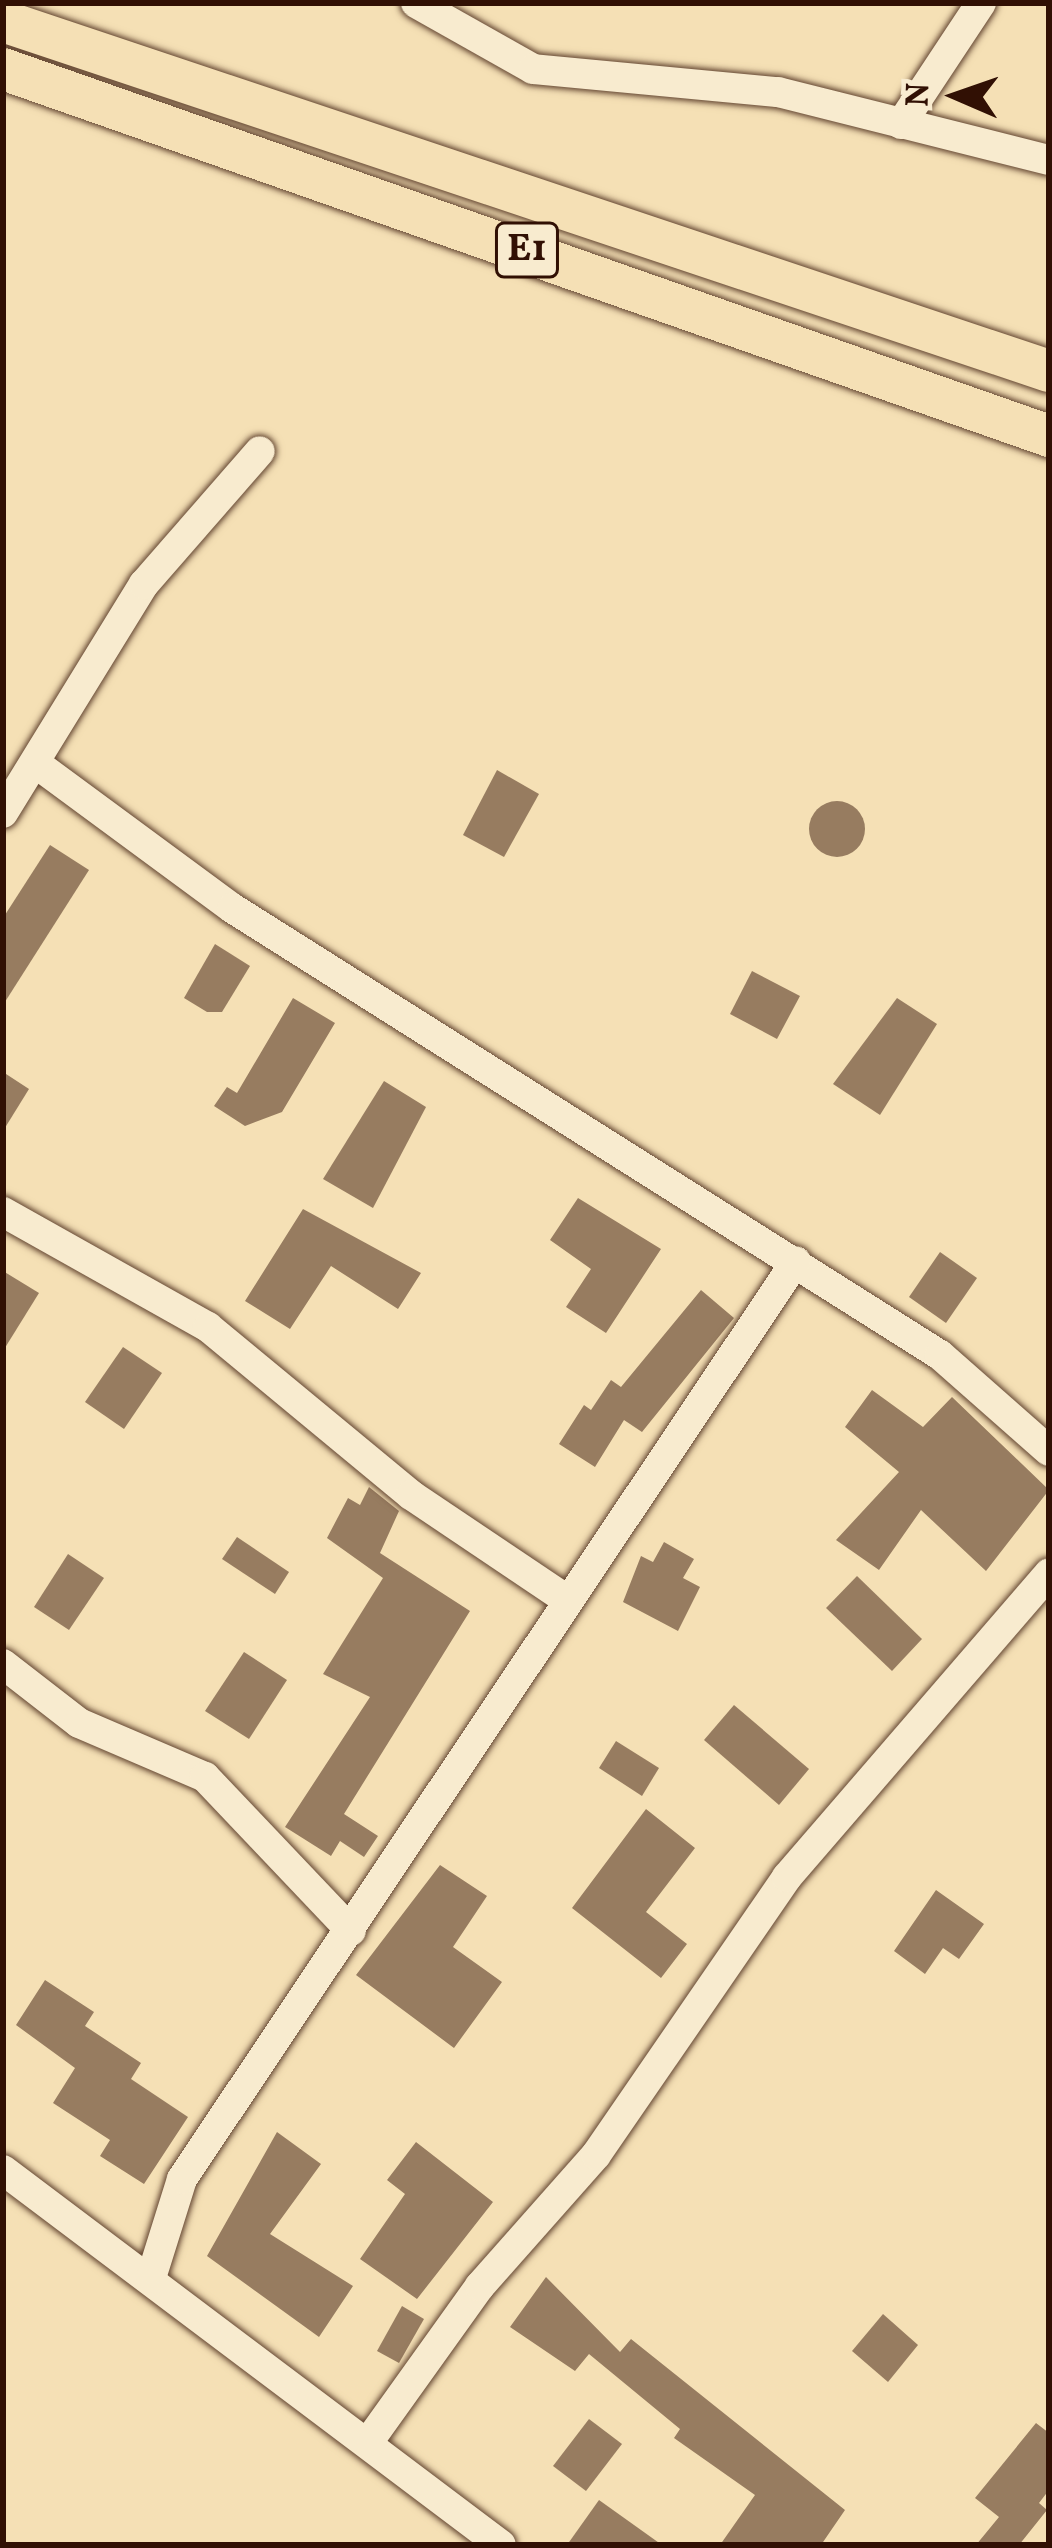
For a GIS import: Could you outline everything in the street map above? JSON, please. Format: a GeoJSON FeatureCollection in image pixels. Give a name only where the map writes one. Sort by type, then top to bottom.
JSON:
{"type":"FeatureCollection","features":[{"type":"Feature","properties":{"kind":"highway","name":"E1"},"geometry":{"type":"LineString","coordinates":[[3,21],[1049,371]]}},
{"type":"Feature","properties":{"kind":"highway","name":"E1"},"geometry":{"type":"LineString","coordinates":[[3,69],[1049,436]]}},
{"type":"Feature","properties":{"kind":"street"},"geometry":{"type":"LineString","coordinates":[[416,3],[458,15],[533,69],[778,92],[1049,160]]}},
{"type":"Feature","properties":{"kind":"street"},"geometry":{"type":"LineString","coordinates":[[901,124],[981,3]]}},
{"type":"Feature","properties":{"kind":"street"},"geometry":{"type":"LineString","coordinates":[[3,813],[38,765],[144,584],[260,451]]}},
{"type":"Feature","properties":{"kind":"street"},"geometry":{"type":"LineString","coordinates":[[38,765],[232,908],[940,1355],[1049,1451]]}},
{"type":"Feature","properties":{"kind":"street"},"geometry":{"type":"LineString","coordinates":[[3,1212],[208,1328],[411,1495],[563,1597]]}},
{"type":"Feature","properties":{"kind":"street"},"geometry":{"type":"LineString","coordinates":[[151,2278],[182,2179],[351,1931],[675,1428],[736,1362],[796,1261]]}},
{"type":"Feature","properties":{"kind":"street"},"geometry":{"type":"LineString","coordinates":[[369,2441],[480,2286],[596,2155],[787,1877],[1049,1574]]}},
{"type":"Feature","properties":{"kind":"street"},"geometry":{"type":"LineString","coordinates":[[3,1664],[79,1723],[205,1777],[351,1931]]}},
{"type":"Feature","properties":{"kind":"street"},"geometry":{"type":"LineString","coordinates":[[6,2178],[151,2278],[501,2545]]}},
{"type":"Feature","properties":{"kind":"building"},"geometry":{"type":"Polygon","coordinates":[[[497,770],[539,794],[504,857],[463,835],[497,770]]]}},
{"type":"Feature","properties":{"kind":"building"},"geometry":{"type":"Polygon","coordinates":[[[837,801],[857,809],[865,829],[857,849],[837,857],[817,849],[809,829],[817,809],[837,801]]]}},
{"type":"Feature","properties":{"kind":"building"},"geometry":{"type":"Polygon","coordinates":[[[50,845],[89,870],[3,1005],[3,918],[50,845]]]}},
{"type":"Feature","properties":{"kind":"building"},"geometry":{"type":"Polygon","coordinates":[[[215,944],[250,966],[222,1012],[207,1012],[184,998],[215,944]]]}},
{"type":"Feature","properties":{"kind":"building"},"geometry":{"type":"Polygon","coordinates":[[[752,971],[800,996],[777,1039],[730,1014],[752,971]]]}},
{"type":"Feature","properties":{"kind":"building"},"geometry":{"type":"Polygon","coordinates":[[[293,998],[335,1023],[282,1112],[245,1126],[214,1106],[227,1087],[237,1093],[293,998]]]}},
{"type":"Feature","properties":{"kind":"building"},"geometry":{"type":"Polygon","coordinates":[[[897,998],[937,1024],[880,1115],[833,1084],[897,998]]]}},
{"type":"Feature","properties":{"kind":"building"},"geometry":{"type":"Polygon","coordinates":[[[3,1072],[29,1089],[3,1131],[3,1072]]]}},
{"type":"Feature","properties":{"kind":"building"},"geometry":{"type":"Polygon","coordinates":[[[384,1081],[426,1107],[373,1208],[323,1179],[384,1081]]]}},
{"type":"Feature","properties":{"kind":"building"},"geometry":{"type":"Polygon","coordinates":[[[578,1198],[661,1249],[606,1333],[566,1307],[591,1269],[550,1240],[578,1198]]]}},
{"type":"Feature","properties":{"kind":"building"},"geometry":{"type":"Polygon","coordinates":[[[303,1209],[421,1273],[398,1309],[331,1266],[290,1329],[245,1301],[303,1209]]]}},
{"type":"Feature","properties":{"kind":"building"},"geometry":{"type":"Polygon","coordinates":[[[940,1252],[977,1278],[946,1323],[909,1297],[940,1252]]]}},
{"type":"Feature","properties":{"kind":"building"},"geometry":{"type":"Polygon","coordinates":[[[3,1271],[39,1293],[3,1351],[3,1271]]]}},
{"type":"Feature","properties":{"kind":"building"},"geometry":{"type":"Polygon","coordinates":[[[701,1290],[734,1318],[642,1432],[624,1420],[595,1467],[559,1444],[584,1405],[591,1410],[611,1380],[621,1387],[701,1290]]]}},
{"type":"Feature","properties":{"kind":"building"},"geometry":{"type":"Polygon","coordinates":[[[123,1347],[162,1373],[124,1429],[85,1402],[123,1347]]]}},
{"type":"Feature","properties":{"kind":"building"},"geometry":{"type":"Polygon","coordinates":[[[872,1390],[923,1427],[952,1397],[1049,1490],[986,1571],[921,1510],[879,1570],[836,1540],[899,1472],[845,1427],[872,1390]]]}},
{"type":"Feature","properties":{"kind":"building"},"geometry":{"type":"Polygon","coordinates":[[[369,1487],[399,1511],[380,1553],[470,1611],[344,1814],[378,1836],[364,1857],[340,1841],[331,1856],[285,1827],[370,1697],[323,1674],[383,1578],[327,1538],[348,1498],[360,1505],[369,1487]]]}},
{"type":"Feature","properties":{"kind":"building"},"geometry":{"type":"Polygon","coordinates":[[[237,1537],[289,1572],[275,1594],[222,1559],[237,1537]]]}},
{"type":"Feature","properties":{"kind":"building"},"geometry":{"type":"Polygon","coordinates":[[[664,1542],[694,1559],[683,1578],[700,1587],[678,1631],[623,1602],[641,1556],[653,1562],[664,1542]]]}},
{"type":"Feature","properties":{"kind":"building"},"geometry":{"type":"Polygon","coordinates":[[[68,1554],[104,1578],[69,1630],[34,1607],[68,1554]]]}},
{"type":"Feature","properties":{"kind":"building"},"geometry":{"type":"Polygon","coordinates":[[[857,1576],[922,1639],[892,1671],[826,1608],[857,1576]]]}},
{"type":"Feature","properties":{"kind":"building"},"geometry":{"type":"Polygon","coordinates":[[[244,1652],[287,1680],[249,1739],[205,1711],[244,1652]]]}},
{"type":"Feature","properties":{"kind":"building"},"geometry":{"type":"Polygon","coordinates":[[[734,1705],[809,1769],[779,1805],[704,1740],[734,1705]]]}},
{"type":"Feature","properties":{"kind":"building"},"geometry":{"type":"Polygon","coordinates":[[[616,1741],[659,1768],[642,1796],[599,1768],[616,1741]]]}},
{"type":"Feature","properties":{"kind":"building"},"geometry":{"type":"Polygon","coordinates":[[[646,1809],[695,1848],[646,1912],[687,1944],[661,1978],[572,1908],[646,1809]]]}},
{"type":"Feature","properties":{"kind":"building"},"geometry":{"type":"Polygon","coordinates":[[[440,1865],[487,1896],[453,1947],[502,1982],[454,2048],[356,1975],[440,1865]]]}},
{"type":"Feature","properties":{"kind":"building"},"geometry":{"type":"Polygon","coordinates":[[[936,1890],[984,1924],[959,1959],[943,1948],[925,1974],[894,1951],[936,1890]]]}},
{"type":"Feature","properties":{"kind":"building"},"geometry":{"type":"Polygon","coordinates":[[[45,1980],[94,2012],[85,2026],[141,2063],[131,2079],[188,2117],[144,2184],[100,2156],[110,2140],[53,2103],[75,2068],[16,2025],[45,1980]]]}},
{"type":"Feature","properties":{"kind":"building"},"geometry":{"type":"Polygon","coordinates":[[[277,2132],[321,2164],[270,2234],[353,2286],[319,2337],[207,2256],[277,2132]]]}},
{"type":"Feature","properties":{"kind":"building"},"geometry":{"type":"Polygon","coordinates":[[[416,2142],[493,2202],[417,2299],[360,2259],[405,2194],[387,2180],[416,2142]]]}},
{"type":"Feature","properties":{"kind":"building"},"geometry":{"type":"Polygon","coordinates":[[[546,2277],[620,2352],[631,2339],[845,2510],[821,2545],[720,2545],[755,2495],[674,2438],[680,2429],[589,2354],[575,2371],[510,2327],[546,2277]]]}},
{"type":"Feature","properties":{"kind":"building"},"geometry":{"type":"Polygon","coordinates":[[[402,2306],[424,2319],[399,2363],[377,2351],[402,2306]]]}},
{"type":"Feature","properties":{"kind":"building"},"geometry":{"type":"Polygon","coordinates":[[[883,2314],[918,2345],[888,2382],[852,2351],[883,2314]]]}},
{"type":"Feature","properties":{"kind":"building"},"geometry":{"type":"Polygon","coordinates":[[[589,2419],[622,2444],[586,2491],[553,2466],[589,2419]]]}},
{"type":"Feature","properties":{"kind":"building"},"geometry":{"type":"Polygon","coordinates":[[[1036,2423],[1049,2433],[1049,2490],[1039,2503],[1047,2510],[1019,2545],[976,2545],[999,2517],[975,2498],[1036,2423]]]}},
{"type":"Feature","properties":{"kind":"building"},"geometry":{"type":"Polygon","coordinates":[[[599,2500],[662,2545],[567,2545],[599,2500]]]}}]}
